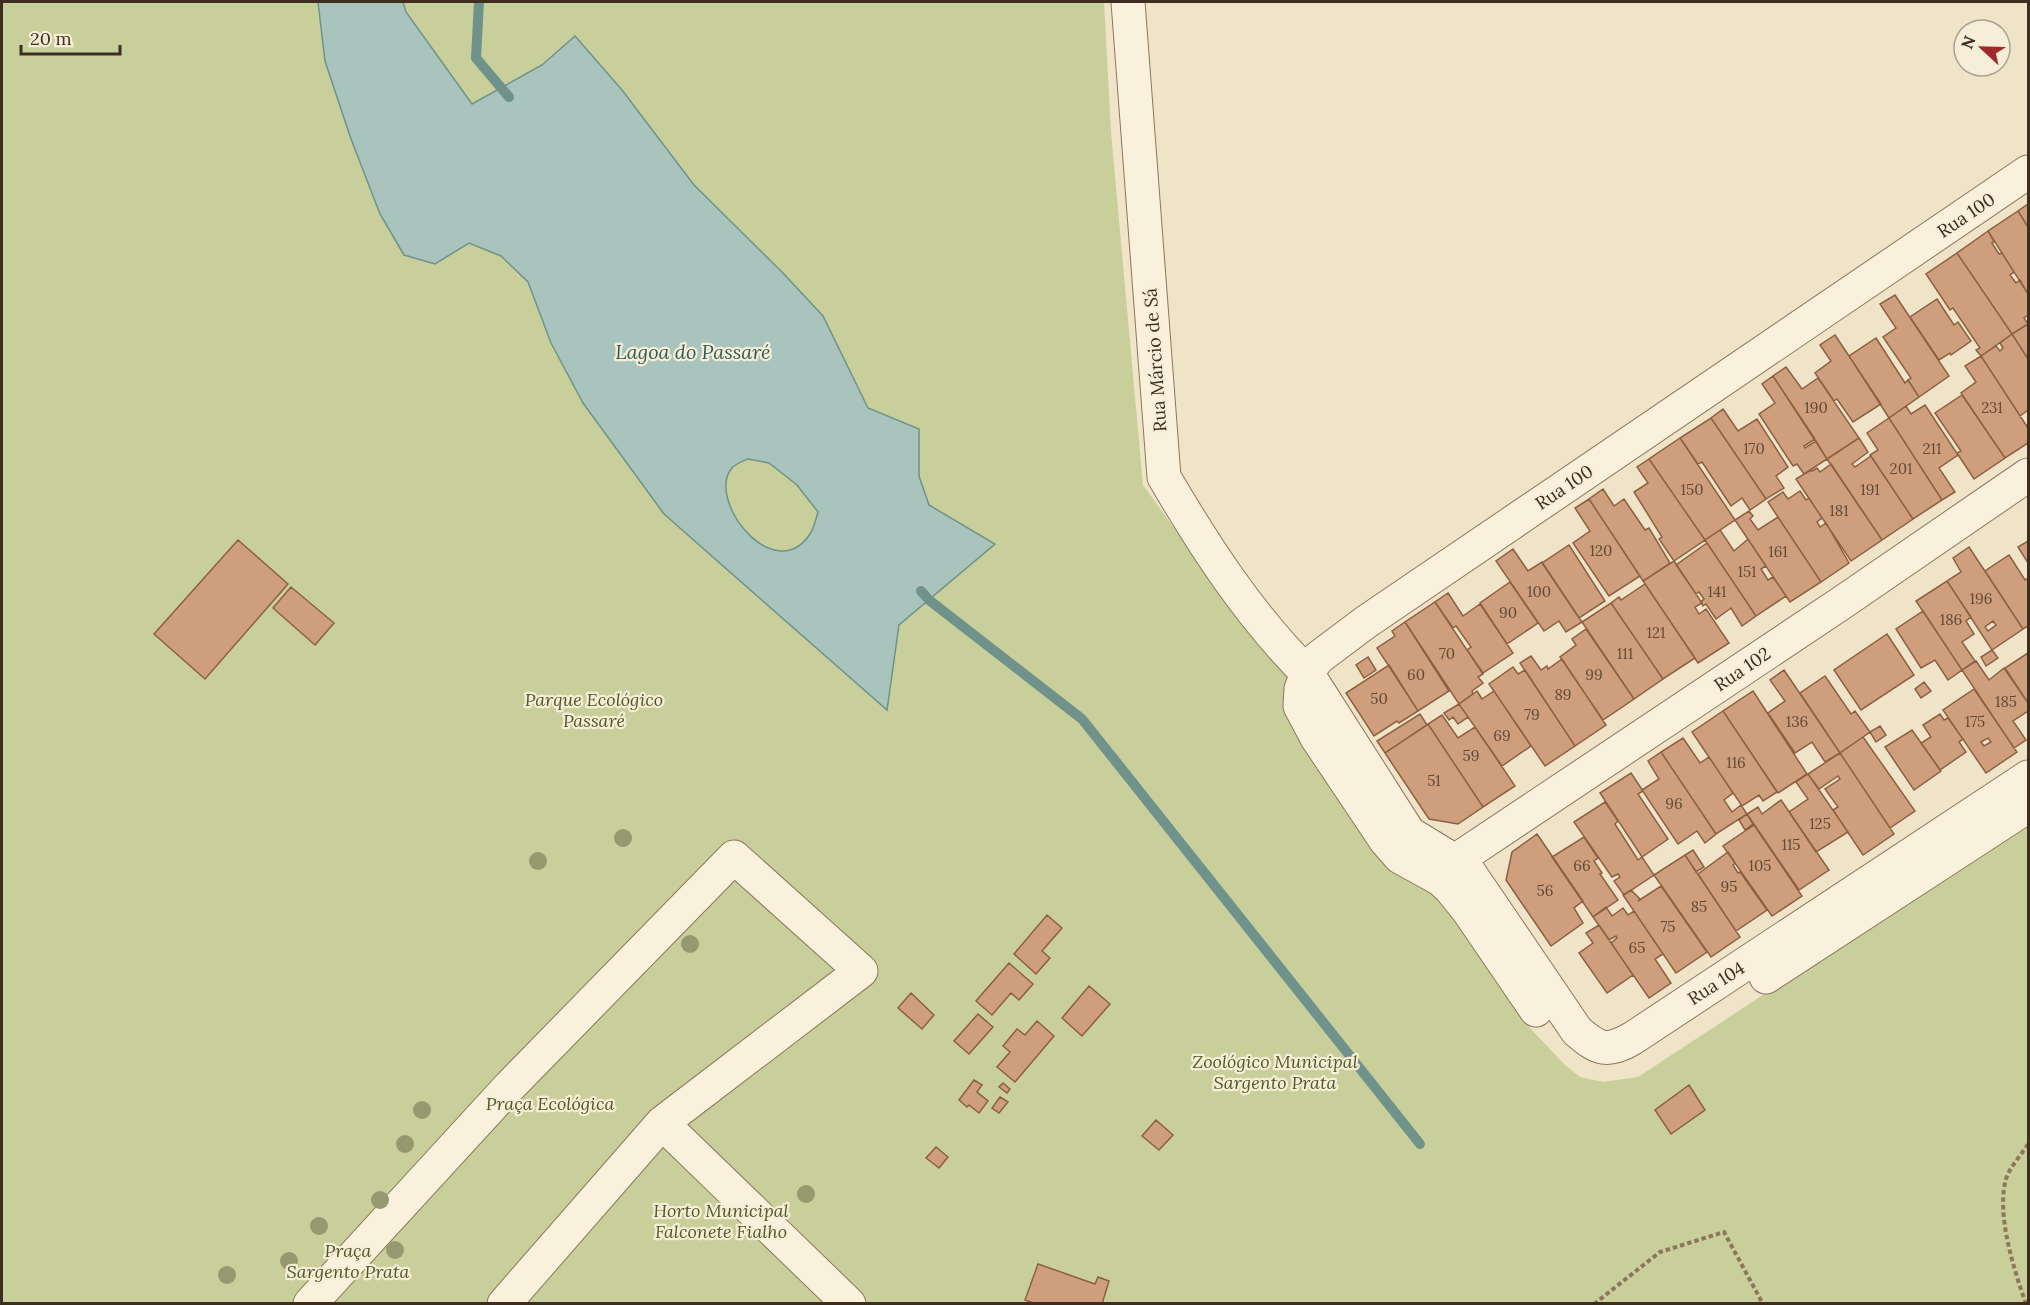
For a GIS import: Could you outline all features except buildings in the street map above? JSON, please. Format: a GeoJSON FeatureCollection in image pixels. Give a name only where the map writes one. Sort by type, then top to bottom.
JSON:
{"type":"FeatureCollection","features":[{"type":"Feature","properties":{"kind":"street","name":"Rua Márcio de Sá"},"geometry":{"type":"LineString","coordinates":[[1128,2],[1164,477],[1200,538],[1243,600],[1285,651],[1307,673]]}},
{"type":"Feature","properties":{"kind":"street","name":"Rua 100"},"geometry":{"type":"LineString","coordinates":[[1307,673],[1318,658],[1366,622],[2028,172]]}},
{"type":"Feature","properties":{"kind":"street","name":"Rua 102"},"geometry":{"type":"LineString","coordinates":[[1455,861],[1840,604],[2028,475]]}},
{"type":"Feature","properties":{"kind":"street"},"geometry":{"type":"LineString","coordinates":[[1307,673],[1301,689],[1300,706],[1317,738],[1386,841],[1400,857],[1440,879],[1450,888],[1467,909],[1559,1044],[1580,1062],[1604,1069],[1624,1068],[1645,1057],[2028,806]]}},
{"type":"Feature","properties":{"kind":"street"},"geometry":{"type":"LineString","coordinates":[[1307,673],[1409,833],[1455,861]]}},
{"type":"Feature","properties":{"kind":"street","name":"Rua 104"},"geometry":{"type":"LineString","coordinates":[[1455,861],[1469,872],[1479,885],[1577,1031],[1592,1044],[1616,1048],[2028,777]]}},
{"type":"Feature","properties":{"kind":"street"},"geometry":{"type":"LineString","coordinates":[[310,1304],[510,1086],[734,857],[861,971],[662,1124],[504,1304]]}},
{"type":"Feature","properties":{"kind":"street"},"geometry":{"type":"LineString","coordinates":[[662,1124],[849,1304]]}},
{"type":"Feature","properties":{"kind":"path"},"geometry":{"type":"LineString","coordinates":[[2026,1304],[2014,1271],[2003,1217],[2006,1179],[2028,1144]]}},
{"type":"Feature","properties":{"kind":"path"},"geometry":{"type":"LineString","coordinates":[[1594,1304],[1660,1252],[1724,1232],[1763,1304]]}},
{"type":"Feature","properties":{"kind":"green space","name":"Parque Ecológico Passaré"},"geometry":{"type":"Polygon","coordinates":[[[2,2],[1104,2],[1111,132],[1143,485],[1236,614],[1290,676],[1436,895],[1531,1029],[1564,1064],[1580,1077],[1603,1082],[1638,1077],[2028,821],[2028,1303],[2,1303],[2,2]]]}},
{"type":"Feature","properties":{"kind":"water","name":"Lagoa do Passaré"},"geometry":{"type":"Polygon","coordinates":[[[318,2],[403,2],[406,12],[472,104],[542,65],[575,36],[622,90],[694,185],[823,316],[868,408],[919,429],[919,476],[929,505],[995,544],[899,625],[887,710],[664,514],[583,403],[551,343],[528,282],[501,256],[469,243],[435,264],[404,255],[380,214],[351,139],[325,61],[318,2]],[[748,459],[733,467],[726,482],[728,499],[735,517],[747,533],[762,545],[779,551],[795,548],[810,534],[818,512],[797,485],[769,463],[748,459]]]}},
{"type":"Feature","properties":{"kind":"waterway"},"geometry":{"type":"LineString","coordinates":[[479,2],[476,58],[509,97]]}},
{"type":"Feature","properties":{"kind":"waterway"},"geometry":{"type":"LineString","coordinates":[[921,591],[929,600],[1082,719],[1420,1144]]}},
{"type":"Feature","properties":{"kind":"park label","name":"Zoológico Municipal Sargento Prata"},"geometry":{"type":"Point","coordinates":[1275,1071]}},
{"type":"Feature","properties":{"kind":"park label","name":"Praça Ecológica"},"geometry":{"type":"Point","coordinates":[550,1103]}},
{"type":"Feature","properties":{"kind":"park label","name":"Horto Municipal Falconete Fialho"},"geometry":{"type":"Point","coordinates":[721,1220]}},
{"type":"Feature","properties":{"kind":"park label","name":"Praça Sargento Prata"},"geometry":{"type":"Point","coordinates":[348,1260]}}]}
